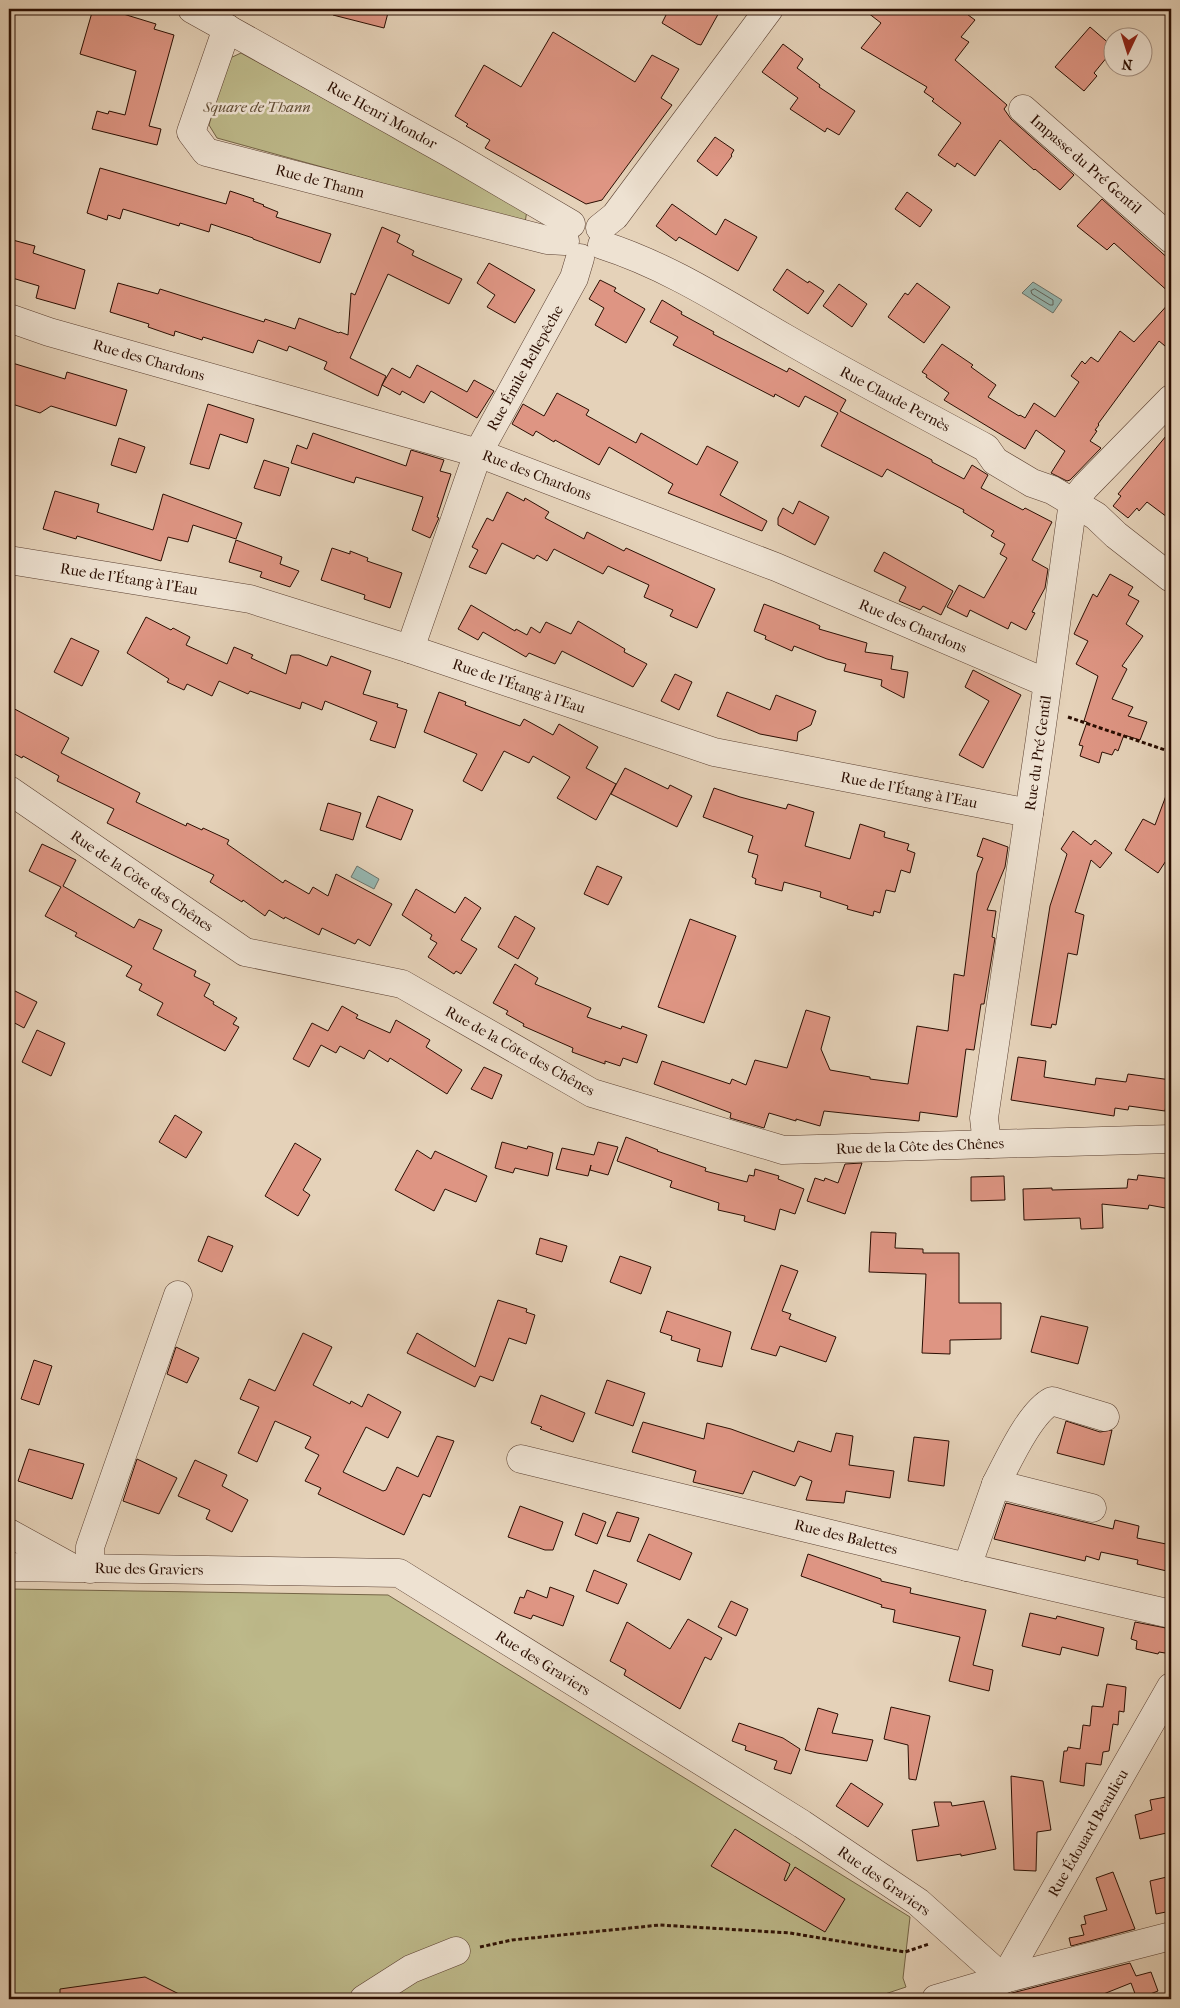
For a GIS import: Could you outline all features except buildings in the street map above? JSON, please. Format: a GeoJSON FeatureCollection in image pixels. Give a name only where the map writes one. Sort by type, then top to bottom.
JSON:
{"type":"FeatureCollection","features":[{"type":"Feature","properties":{"kind":"street","name":"Rue Henri Mondor"},"geometry":{"type":"LineString","coordinates":[[192,9],[442,148],[584,239]]}},
{"type":"Feature","properties":{"kind":"street","name":"Rue Émile Bellepêche"},"geometry":{"type":"LineString","coordinates":[[410,649],[478,452],[574,278],[584,239],[615,216],[769,9]]}},
{"type":"Feature","properties":{"kind":"street","name":"Rue de Thann"},"geometry":{"type":"LineString","coordinates":[[227,28],[191,132],[206,152],[547,240],[584,239]]}},
{"type":"Feature","properties":{"kind":"street","name":"Impasse du Pré Gentil"},"geometry":{"type":"LineString","coordinates":[[1023,108],[1171,239]]}},
{"type":"Feature","properties":{"kind":"street","name":"Rue Claude Pernès"},"geometry":{"type":"LineString","coordinates":[[584,239],[630,254],[669,272],[827,362],[986,448],[995,461],[1032,483],[1052,490],[1096,516],[1116,535],[1171,578]]}},
{"type":"Feature","properties":{"kind":"street","name":"Rue des Chardons"},"geometry":{"type":"LineString","coordinates":[[9,318],[48,332],[478,452],[776,567],[1047,683]]}},
{"type":"Feature","properties":{"kind":"street"},"geometry":{"type":"LineString","coordinates":[[1073,502],[1085,487],[1171,399]]}},
{"type":"Feature","properties":{"kind":"street","name":"Rue du Pré Gentil"},"geometry":{"type":"LineString","coordinates":[[987,1144],[984,1118],[1073,502]]}},
{"type":"Feature","properties":{"kind":"street","name":"Rue de l'Étang à l'Eau"},"geometry":{"type":"LineString","coordinates":[[9,560],[250,599],[410,649],[714,752],[1029,813]]}},
{"type":"Feature","properties":{"kind":"street","name":"Rue de la Côte des Chênes"},"geometry":{"type":"LineString","coordinates":[[9,790],[245,952],[402,984],[592,1093],[782,1150],[1171,1140]]}},
{"type":"Feature","properties":{"kind":"street"},"geometry":{"type":"LineString","coordinates":[[9,1533],[81,1568],[178,1295]]}},
{"type":"Feature","properties":{"kind":"street"},"geometry":{"type":"LineString","coordinates":[[967,1567],[996,1484],[1015,1446],[1043,1406],[1052,1401],[1105,1417]]}},
{"type":"Feature","properties":{"kind":"street","name":"Rue des Balettes"},"geometry":{"type":"LineString","coordinates":[[521,1459],[967,1567],[1171,1614]]}},
{"type":"Feature","properties":{"kind":"street"},"geometry":{"type":"LineString","coordinates":[[996,1484],[1092,1508]]}},
{"type":"Feature","properties":{"kind":"street","name":"Rue des Graviers"},"geometry":{"type":"LineString","coordinates":[[9,1567],[399,1573],[802,1824],[918,1902],[1005,1989]]}},
{"type":"Feature","properties":{"kind":"street","name":"Rue Édouard Beaulieu"},"geometry":{"type":"LineString","coordinates":[[1005,1989],[1171,1687]]}},
{"type":"Feature","properties":{"kind":"street"},"geometry":{"type":"LineString","coordinates":[[936,1999],[1005,1989],[1171,1936]]}},
{"type":"Feature","properties":{"kind":"street"},"geometry":{"type":"LineString","coordinates":[[364,1999],[411,1969],[456,1951]]}},
{"type":"Feature","properties":{"kind":"path"},"geometry":{"type":"LineString","coordinates":[[1062,716],[1171,752]]}},
{"type":"Feature","properties":{"kind":"path"},"geometry":{"type":"LineString","coordinates":[[456,1951],[512,1940],[660,1925],[790,1933],[905,1952],[932,1943]]}},
{"type":"Feature","properties":{"kind":"green space","name":"Square de Thann"},"geometry":{"type":"Polygon","coordinates":[[[241,53],[527,210],[525,223],[217,138],[209,125],[228,59],[241,53]]]}},
{"type":"Feature","properties":{"kind":"green space"},"geometry":{"type":"Polygon","coordinates":[[[9,1589],[388,1595],[910,1917],[903,1978],[906,1987],[870,1999],[9,1999],[9,1589]]]}},
{"type":"Feature","properties":{"kind":"water"},"geometry":{"type":"Polygon","coordinates":[[[1033,282],[1062,300],[1053,313],[1022,293],[1033,282]]]}},
{"type":"Feature","properties":{"kind":"water"},"geometry":{"type":"Polygon","coordinates":[[[357,866],[379,879],[374,889],[351,877],[357,866]]]}}]}
